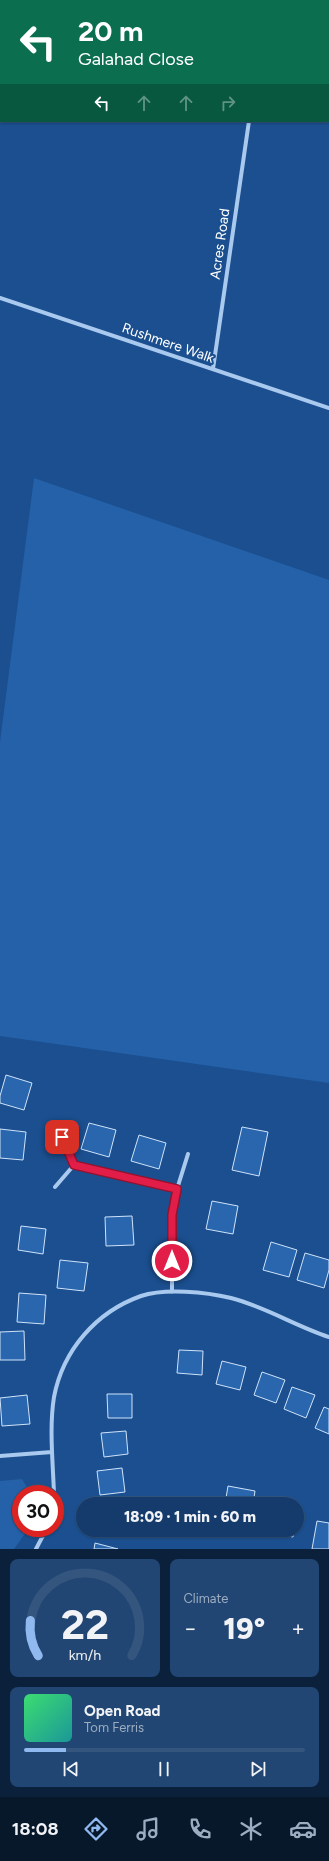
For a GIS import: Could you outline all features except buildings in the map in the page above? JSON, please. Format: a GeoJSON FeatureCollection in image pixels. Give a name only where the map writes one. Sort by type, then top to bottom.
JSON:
{"type":"FeatureCollection","features":[{"type":"Feature","properties":{"kind":"street","name":"Acres Road"},"geometry":{"type":"LineString","coordinates":[[213,369],[249,122]]}},
{"type":"Feature","properties":{"kind":"street","name":"Rushmere Walk"},"geometry":{"type":"LineString","coordinates":[[0,298],[329,408]]}},
{"type":"Feature","properties":{"kind":"street"},"geometry":{"type":"LineString","coordinates":[[62,1137],[74,1165]]}},
{"type":"Feature","properties":{"kind":"street"},"geometry":{"type":"LineString","coordinates":[[172,1292],[172,1215],[177,1189],[188,1154]]}},
{"type":"Feature","properties":{"kind":"street"},"geometry":{"type":"LineString","coordinates":[[55,1187],[74,1165]]}},
{"type":"Feature","properties":{"kind":"street"},"geometry":{"type":"LineString","coordinates":[[74,1165],[177,1189]]}},
{"type":"Feature","properties":{"kind":"street"},"geometry":{"type":"LineString","coordinates":[[54,1485],[52,1452],[54,1398],[61,1373],[76,1344],[93,1324],[116,1308],[142,1296],[172,1292],[201,1293],[254,1305],[329,1337]]}},
{"type":"Feature","properties":{"kind":"street"},"geometry":{"type":"LineString","coordinates":[[0,1456],[52,1452]]}},
{"type":"Feature","properties":{"kind":"street"},"geometry":{"type":"LineString","coordinates":[[36,1549],[42,1537]]}},
{"type":"Feature","properties":{"kind":"shaded area"},"geometry":{"type":"Polygon","coordinates":[[[34,478],[329,580],[329,1083],[0,1036],[0,742],[34,478]]]}},
{"type":"Feature","properties":{"kind":"shaded area"},"geometry":{"type":"Polygon","coordinates":[[[22,1479],[26,1485],[12,1485],[12,1537],[23,1537],[14,1549],[0,1549],[0,1481],[22,1479]]]}},
{"type":"Feature","properties":{"kind":"route"},"geometry":{"type":"LineString","coordinates":[[62,1137],[74,1165],[177,1189],[172,1215],[172,1261]]}}]}
